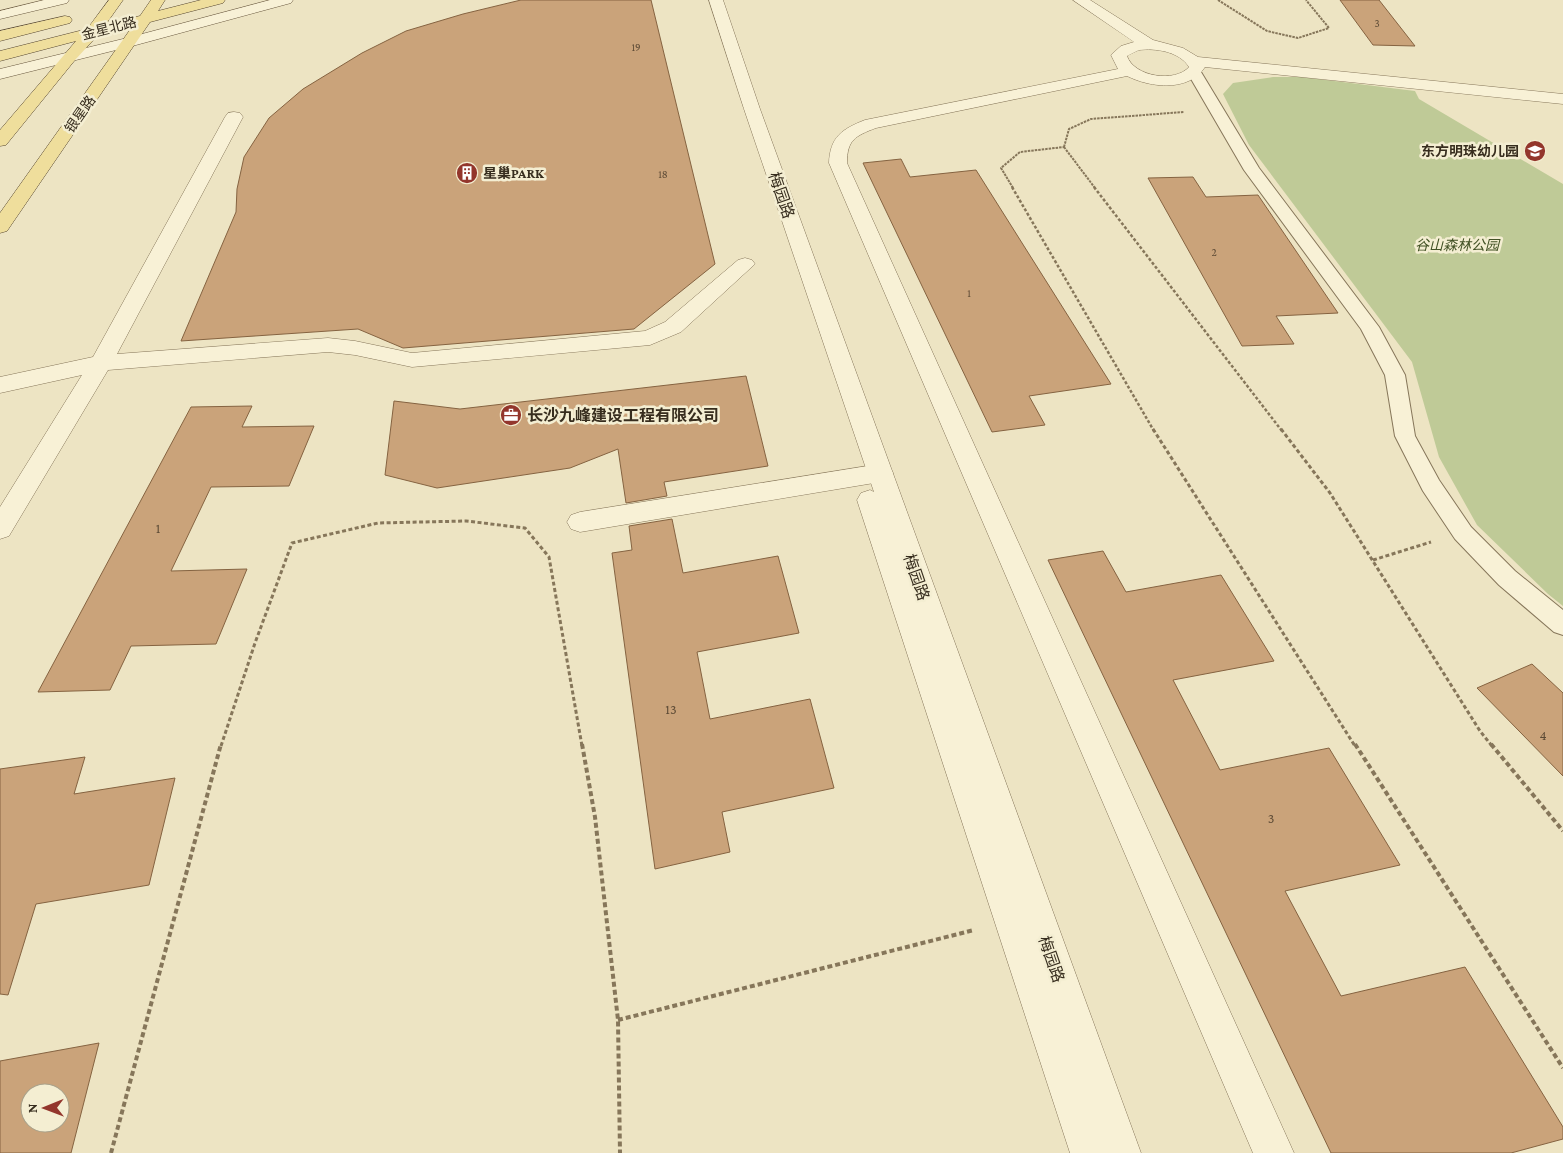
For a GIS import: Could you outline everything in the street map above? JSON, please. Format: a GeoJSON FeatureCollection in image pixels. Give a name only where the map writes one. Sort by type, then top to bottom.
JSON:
{"type":"FeatureCollection","features":[{"type":"Feature","properties":{"kind":"main road","name":"银星路"},"geometry":{"type":"LineString","coordinates":[[0,227],[131,42],[158,0]]}},
{"type":"Feature","properties":{"kind":"main road","name":"金星北路"},"geometry":{"type":"LineString","coordinates":[[0,56],[218,0]]}},
{"type":"Feature","properties":{"kind":"main road","name":"金星北路"},"geometry":{"type":"LineString","coordinates":[[0,36],[127,3]]}},
{"type":"Feature","properties":{"kind":"main road"},"geometry":{"type":"LineString","coordinates":[[0,141],[92,32],[127,3]]}},
{"type":"Feature","properties":{"kind":"street"},"geometry":{"type":"LineString","coordinates":[[0,15],[62,0]]}},
{"type":"Feature","properties":{"kind":"street"},"geometry":{"type":"LineString","coordinates":[[0,74],[131,42],[286,0]]}},
{"type":"Feature","properties":{"kind":"street","name":"梅园路"},"geometry":{"type":"LineString","coordinates":[[705,0],[740,111],[871,474],[1121,1153]]}},
{"type":"Feature","properties":{"kind":"street","name":"梅园路"},"geometry":{"type":"LineString","coordinates":[[716,0],[871,474],[1012,920],[1090,1153]]}},
{"type":"Feature","properties":{"kind":"street"},"geometry":{"type":"LineString","coordinates":[[1080,0],[1150,46]]}},
{"type":"Feature","properties":{"kind":"street"},"geometry":{"type":"LineString","coordinates":[[1194,67],[1189,77],[1168,81],[1143,77],[1129,71],[1119,61],[1119,55],[1124,50],[1132,47],[1150,46],[1179,51],[1194,67],[1563,99]]}},
{"type":"Feature","properties":{"kind":"street"},"geometry":{"type":"LineString","coordinates":[[1129,71],[872,124],[853,131],[843,139],[838,149],[838,163],[1274,1153]]}},
{"type":"Feature","properties":{"kind":"street"},"geometry":{"type":"LineString","coordinates":[[0,529],[102,363],[234,117]]}},
{"type":"Feature","properties":{"kind":"street"},"geometry":{"type":"LineString","coordinates":[[0,385],[102,363],[328,345],[355,348],[412,360],[650,338],[673,327],[745,264]]}},
{"type":"Feature","properties":{"kind":"street"},"geometry":{"type":"LineString","coordinates":[[580,522],[871,474]]}},
{"type":"Feature","properties":{"kind":"lane"},"geometry":{"type":"LineString","coordinates":[[1194,67],[1216,110],[1252,170],[1380,343],[1395,375],[1405,436],[1431,485],[1462,533],[1507,578],[1563,625]]}},
{"type":"Feature","properties":{"kind":"path"},"geometry":{"type":"LineString","coordinates":[[1218,0],[1266,31],[1298,38],[1329,28],[1306,0]]}},
{"type":"Feature","properties":{"kind":"path"},"geometry":{"type":"LineString","coordinates":[[1064,147],[1069,129],[1091,119],[1216,110]]}},
{"type":"Feature","properties":{"kind":"path"},"geometry":{"type":"LineString","coordinates":[[1064,147],[1330,493],[1480,731],[1563,831]]}},
{"type":"Feature","properties":{"kind":"path"},"geometry":{"type":"LineString","coordinates":[[1064,147],[1020,152],[1001,168],[1167,453],[1563,1068]]}},
{"type":"Feature","properties":{"kind":"path"},"geometry":{"type":"LineString","coordinates":[[111,1153],[218,754],[255,642],[292,543],[378,523],[466,521],[525,528],[549,557],[595,816],[618,1020],[620,1153]]}},
{"type":"Feature","properties":{"kind":"path"},"geometry":{"type":"LineString","coordinates":[[1373,560],[1462,533]]}},
{"type":"Feature","properties":{"kind":"path"},"geometry":{"type":"LineString","coordinates":[[618,1020],[1012,920]]}},
{"type":"Feature","properties":{"kind":"green space","name":"谷山森林公园"},"geometry":{"type":"Polygon","coordinates":[[[1273,77],[1302,77],[1415,91],[1419,99],[1563,184],[1563,606],[1548,594],[1477,525],[1439,457],[1412,362],[1249,145],[1223,94],[1233,83],[1273,77]]]}},
{"type":"Feature","properties":{"kind":"building","name":"星巢PARK"},"geometry":{"type":"Polygon","coordinates":[[[521,0],[651,0],[715,264],[634,329],[403,348],[358,329],[181,341],[236,212],[237,189],[244,157],[269,118],[303,89],[362,53],[406,31],[463,14],[521,0]]]}},
{"type":"Feature","properties":{"kind":"building"},"geometry":{"type":"Polygon","coordinates":[[[1340,0],[1379,0],[1415,46],[1373,45],[1340,0]]]}},
{"type":"Feature","properties":{"kind":"building"},"geometry":{"type":"Polygon","coordinates":[[[901,159],[910,177],[976,170],[1111,384],[1029,396],[1045,425],[992,432],[863,163],[901,159]]]}},
{"type":"Feature","properties":{"kind":"building"},"geometry":{"type":"Polygon","coordinates":[[[1193,177],[1206,197],[1258,195],[1338,313],[1276,316],[1294,344],[1242,346],[1148,178],[1193,177]]]}},
{"type":"Feature","properties":{"kind":"building"},"geometry":{"type":"Polygon","coordinates":[[[746,376],[768,466],[664,482],[667,496],[626,503],[618,449],[570,468],[437,488],[385,475],[394,401],[460,409],[746,376]]]}},
{"type":"Feature","properties":{"kind":"building"},"geometry":{"type":"Polygon","coordinates":[[[252,406],[242,427],[314,426],[289,486],[211,487],[171,571],[247,569],[216,644],[131,646],[110,690],[38,692],[191,407],[252,406]]]}},
{"type":"Feature","properties":{"kind":"building"},"geometry":{"type":"Polygon","coordinates":[[[672,519],[683,573],[778,556],[799,633],[697,652],[710,719],[810,699],[834,788],[722,812],[730,852],[655,869],[612,553],[632,550],[629,526],[672,519]]]}},
{"type":"Feature","properties":{"kind":"building"},"geometry":{"type":"Polygon","coordinates":[[[1103,551],[1126,592],[1221,575],[1274,661],[1173,680],[1220,770],[1329,748],[1400,865],[1285,891],[1341,996],[1465,967],[1563,1127],[1563,1139],[1511,1153],[1331,1153],[1048,560],[1103,551]]]}},
{"type":"Feature","properties":{"kind":"building"},"geometry":{"type":"Polygon","coordinates":[[[1532,664],[1563,693],[1563,776],[1477,688],[1532,664]]]}},
{"type":"Feature","properties":{"kind":"building"},"geometry":{"type":"Polygon","coordinates":[[[85,757],[74,794],[175,778],[149,885],[36,904],[8,995],[0,994],[0,769],[85,757]]]}},
{"type":"Feature","properties":{"kind":"building"},"geometry":{"type":"Polygon","coordinates":[[[99,1043],[71,1153],[0,1153],[0,1061],[99,1043]]]}},
{"type":"Feature","properties":{"kind":"place","name":"东方明珠幼儿园"},"geometry":{"type":"Point","coordinates":[1535,151]}},
{"type":"Feature","properties":{"kind":"place","name":"星巢PARK"},"geometry":{"type":"Point","coordinates":[467,173]}},
{"type":"Feature","properties":{"kind":"place","name":"长沙九峰建设工程有限公司"},"geometry":{"type":"Point","coordinates":[511,415]}}]}
